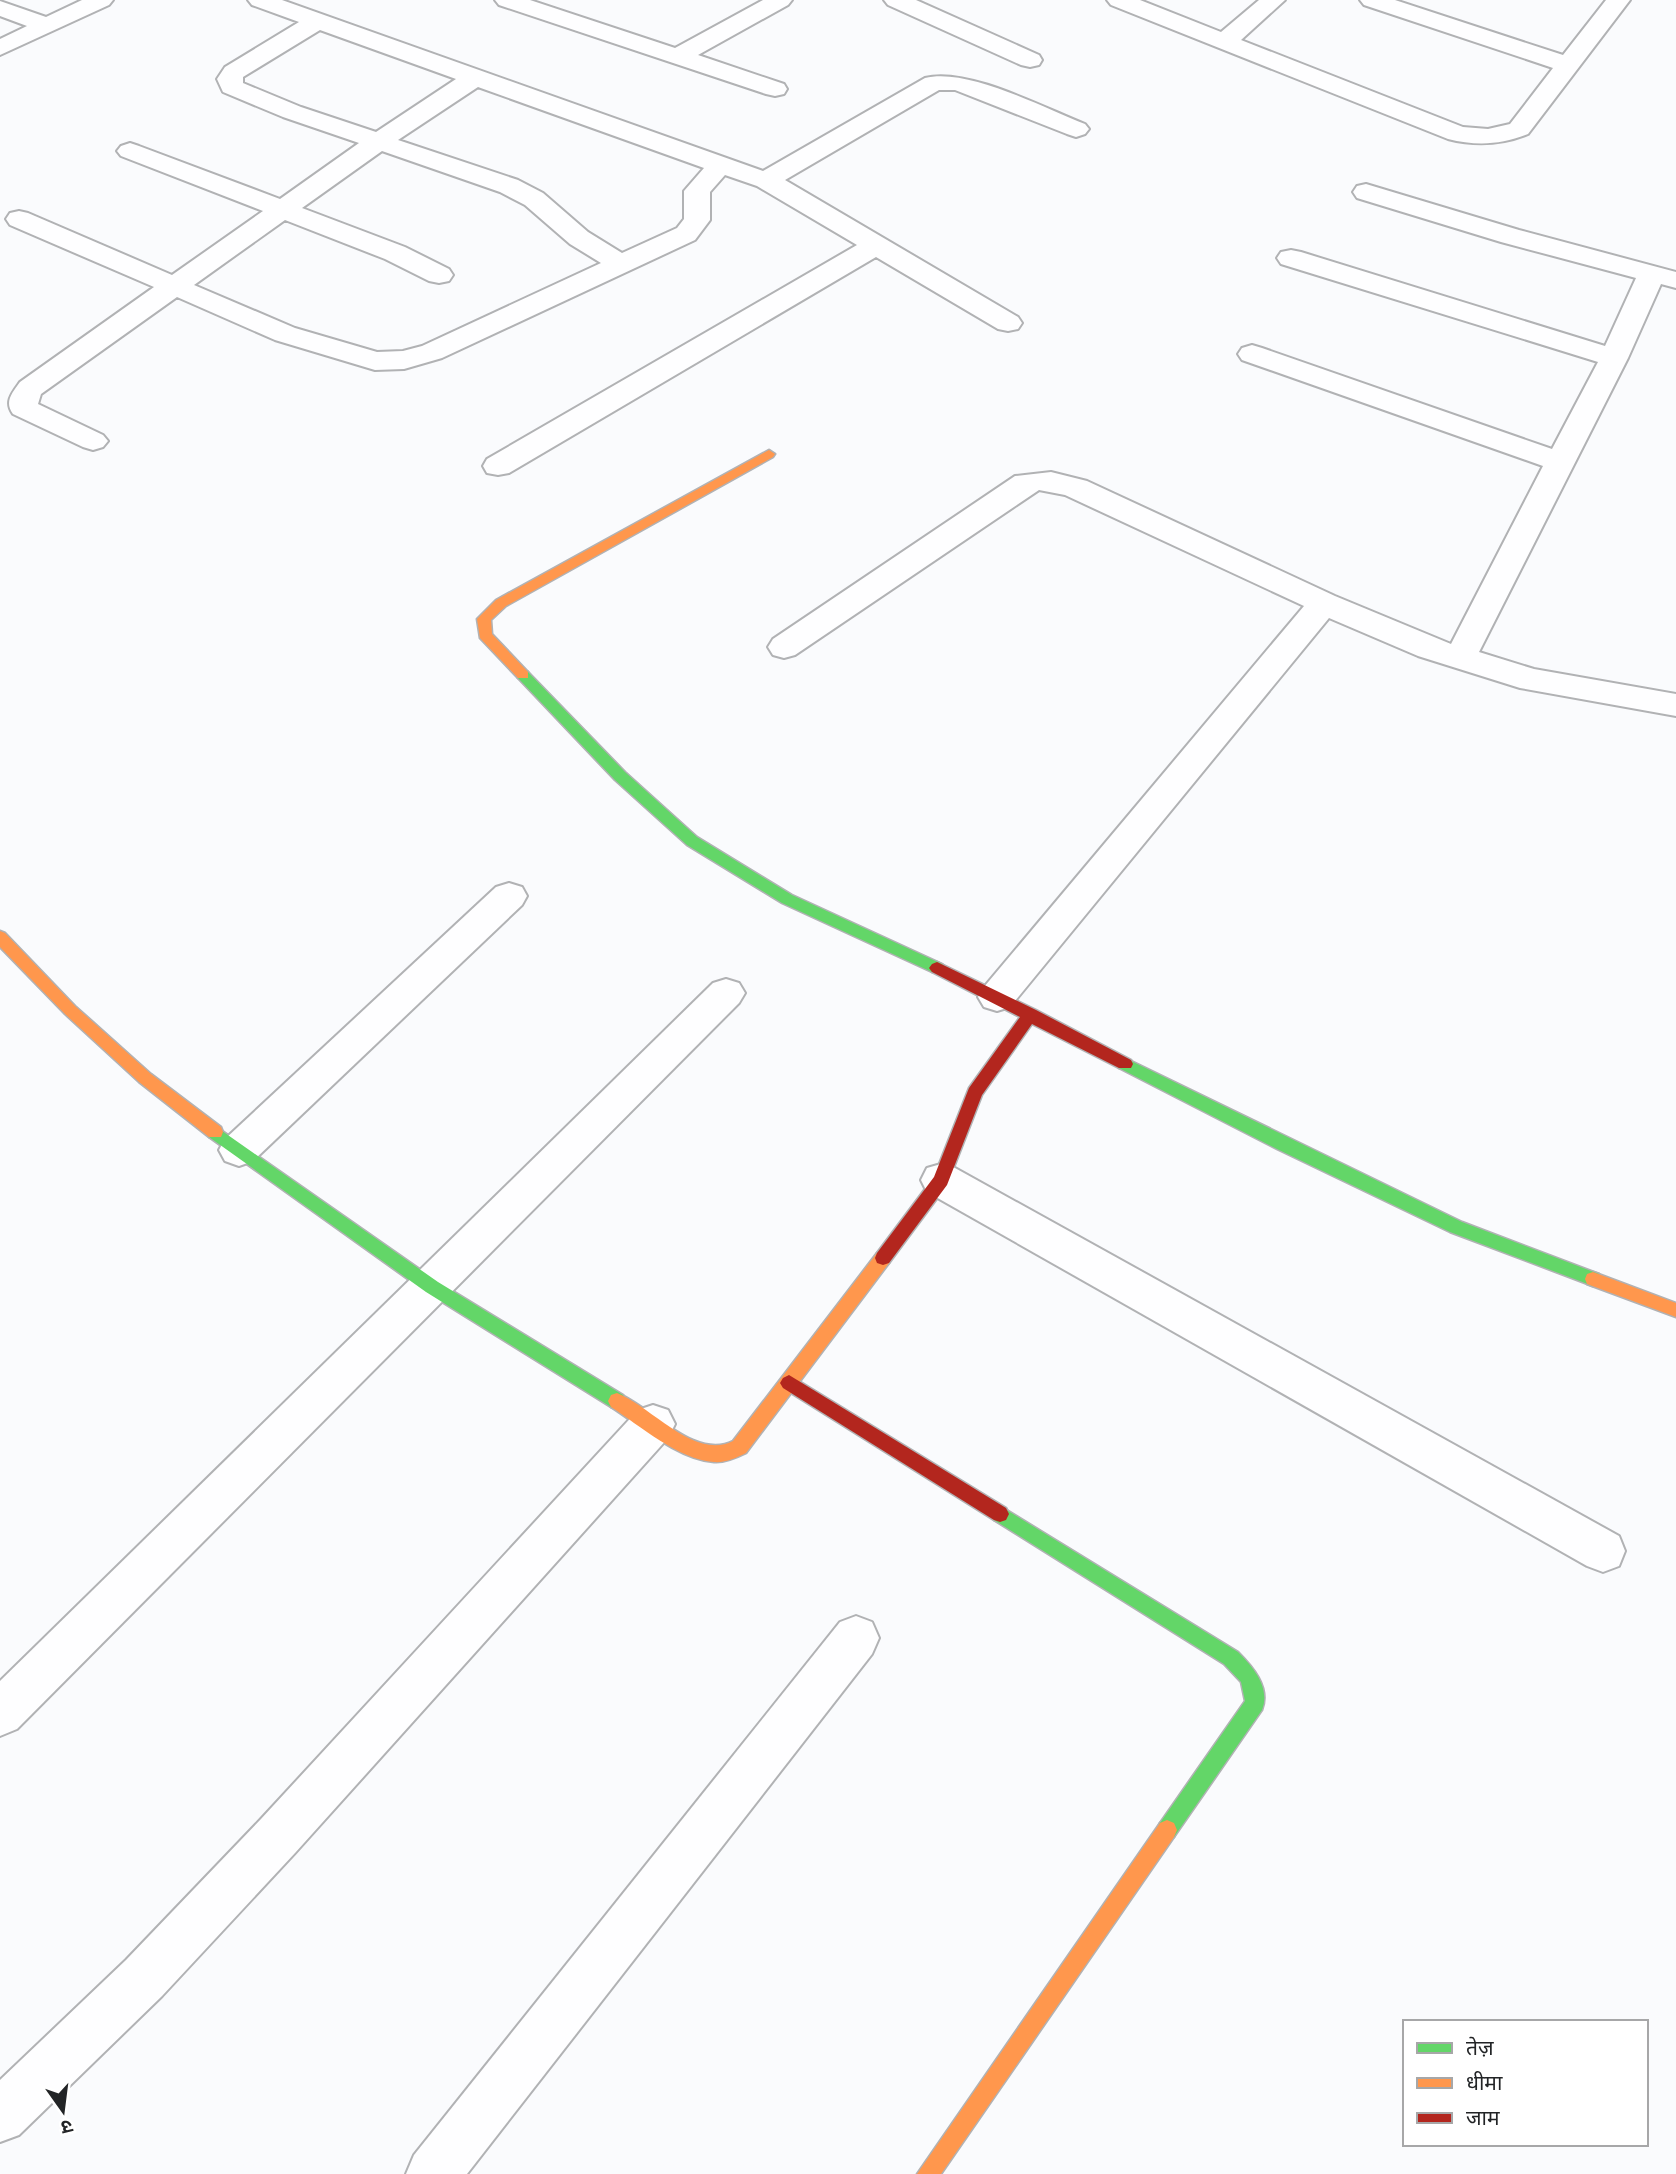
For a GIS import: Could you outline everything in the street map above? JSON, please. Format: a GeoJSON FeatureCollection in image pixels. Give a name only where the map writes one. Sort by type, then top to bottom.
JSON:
{"type":"FeatureCollection","features":[{"type":"Feature","properties":{"kind":"street"},"geometry":{"type":"LineString","coordinates":[[0,48],[101,0]]}},
{"type":"Feature","properties":{"kind":"street"},"geometry":{"type":"LineString","coordinates":[[260,0],[672,149],[766,180],[1008,323]]}},
{"type":"Feature","properties":{"kind":"street"},"geometry":{"type":"LineString","coordinates":[[507,0],[775,89]]}},
{"type":"Feature","properties":{"kind":"street"},"geometry":{"type":"LineString","coordinates":[[677,57],[780,0]]}},
{"type":"Feature","properties":{"kind":"street"},"geometry":{"type":"LineString","coordinates":[[896,0],[1030,60]]}},
{"type":"Feature","properties":{"kind":"street"},"geometry":{"type":"LineString","coordinates":[[1119,0],[1457,134],[1481,139],[1503,136],[1518,129],[1618,0]]}},
{"type":"Feature","properties":{"kind":"street"},"geometry":{"type":"LineString","coordinates":[[1225,41],[1273,0]]}},
{"type":"Feature","properties":{"kind":"street"},"geometry":{"type":"LineString","coordinates":[[1372,0],[1569,65]]}},
{"type":"Feature","properties":{"kind":"street"},"geometry":{"type":"LineString","coordinates":[[0,8],[49,26]]}},
{"type":"Feature","properties":{"kind":"street"},"geometry":{"type":"LineString","coordinates":[[317,21],[234,72],[229,79],[232,87],[292,112],[509,186],[534,199],[579,238],[620,264]]}},
{"type":"Feature","properties":{"kind":"street"},"geometry":{"type":"LineString","coordinates":[[93,441],[23,408],[23,399],[30,388],[378,142],[475,78]]}},
{"type":"Feature","properties":{"kind":"street"},"geometry":{"type":"LineString","coordinates":[[766,180],[934,83],[958,83],[1076,129]]}},
{"type":"Feature","properties":{"kind":"street"},"geometry":{"type":"LineString","coordinates":[[130,151],[395,253],[439,275]]}},
{"type":"Feature","properties":{"kind":"street"},"geometry":{"type":"LineString","coordinates":[[19,219],[285,334],[375,361],[395,360],[432,352],[686,234],[697,220],[697,191],[721,164]]}},
{"type":"Feature","properties":{"kind":"street"},"geometry":{"type":"LineString","coordinates":[[1366,192],[1663,278],[1614,358],[1460,658]]}},
{"type":"Feature","properties":{"kind":"street"},"geometry":{"type":"LineString","coordinates":[[498,466],[877,245]]}},
{"type":"Feature","properties":{"kind":"street"},"geometry":{"type":"LineString","coordinates":[[1291,258],[1614,358]]}},
{"type":"Feature","properties":{"kind":"street"},"geometry":{"type":"LineString","coordinates":[[1252,354],[1560,462]]}},
{"type":"Feature","properties":{"kind":"street"},"geometry":{"type":"LineString","coordinates":[[769,454],[501,603],[484,619],[485,635],[620,776],[692,841],[787,899],[892,945],[1283,1144],[1456,1227],[1676,1310]]}},
{"type":"Feature","properties":{"kind":"street"},"geometry":{"type":"LineString","coordinates":[[784,647],[1026,484],[1043,479],[1059,481],[1076,488],[1324,603],[1429,648],[1532,680],[1676,705]]}},
{"type":"Feature","properties":{"kind":"street"},"geometry":{"type":"LineString","coordinates":[[997,997],[1324,603]]}},
{"type":"Feature","properties":{"kind":"street"},"geometry":{"type":"LineString","coordinates":[[239,1150],[509,895]]}},
{"type":"Feature","properties":{"kind":"street"},"geometry":{"type":"LineString","coordinates":[[0,937],[70,1010],[145,1078],[239,1150],[432,1287],[696,1450],[712,1456],[728,1454],[743,1446],[941,1180],[951,1156],[957,1129],[971,1100],[1031,1014]]}},
{"type":"Feature","properties":{"kind":"street"},"geometry":{"type":"LineString","coordinates":[[0,1713],[726,993]]}},
{"type":"Feature","properties":{"kind":"street"},"geometry":{"type":"LineString","coordinates":[[941,1180],[1603,1551]]}},
{"type":"Feature","properties":{"kind":"street"},"geometry":{"type":"LineString","coordinates":[[789,1383],[1231,1658],[1250,1677],[1255,1703],[928,2174]]}},
{"type":"Feature","properties":{"kind":"street"},"geometry":{"type":"LineString","coordinates":[[0,2116],[182,1937],[653,1424]]}},
{"type":"Feature","properties":{"kind":"street"},"geometry":{"type":"LineString","coordinates":[[433,2174],[856,1638]]}},
{"type":"Feature","properties":{"kind":"traffic: fast"},"geometry":{"type":"LineString","coordinates":[[523,675],[620,776],[692,841],[787,899],[937,968]]}},
{"type":"Feature","properties":{"kind":"traffic: fast"},"geometry":{"type":"LineString","coordinates":[[1125,1064],[1456,1227],[1593,1279]]}},
{"type":"Feature","properties":{"kind":"traffic: fast"},"geometry":{"type":"LineString","coordinates":[[215,1132],[432,1287],[617,1401]]}},
{"type":"Feature","properties":{"kind":"traffic: fast"},"geometry":{"type":"LineString","coordinates":[[1000,1514],[1231,1658],[1250,1677],[1255,1703],[1167,1830]]}},
{"type":"Feature","properties":{"kind":"traffic: slow"},"geometry":{"type":"LineString","coordinates":[[523,675],[485,635],[484,619],[501,603],[769,454]]}},
{"type":"Feature","properties":{"kind":"traffic: slow"},"geometry":{"type":"LineString","coordinates":[[0,937],[70,1010],[145,1078],[215,1132]]}},
{"type":"Feature","properties":{"kind":"traffic: slow"},"geometry":{"type":"LineString","coordinates":[[617,1401],[677,1440],[702,1452],[720,1454],[743,1445],[883,1258]]}},
{"type":"Feature","properties":{"kind":"traffic: slow"},"geometry":{"type":"LineString","coordinates":[[1593,1279],[1676,1310]]}},
{"type":"Feature","properties":{"kind":"traffic: slow"},"geometry":{"type":"LineString","coordinates":[[928,2174],[1167,1830]]}},
{"type":"Feature","properties":{"kind":"traffic: jam"},"geometry":{"type":"LineString","coordinates":[[937,968],[1125,1064]]}},
{"type":"Feature","properties":{"kind":"traffic: jam"},"geometry":{"type":"LineString","coordinates":[[883,1258],[941,1180],[975,1092],[1031,1014]]}},
{"type":"Feature","properties":{"kind":"traffic: jam"},"geometry":{"type":"LineString","coordinates":[[789,1383],[1000,1514]]}}]}
